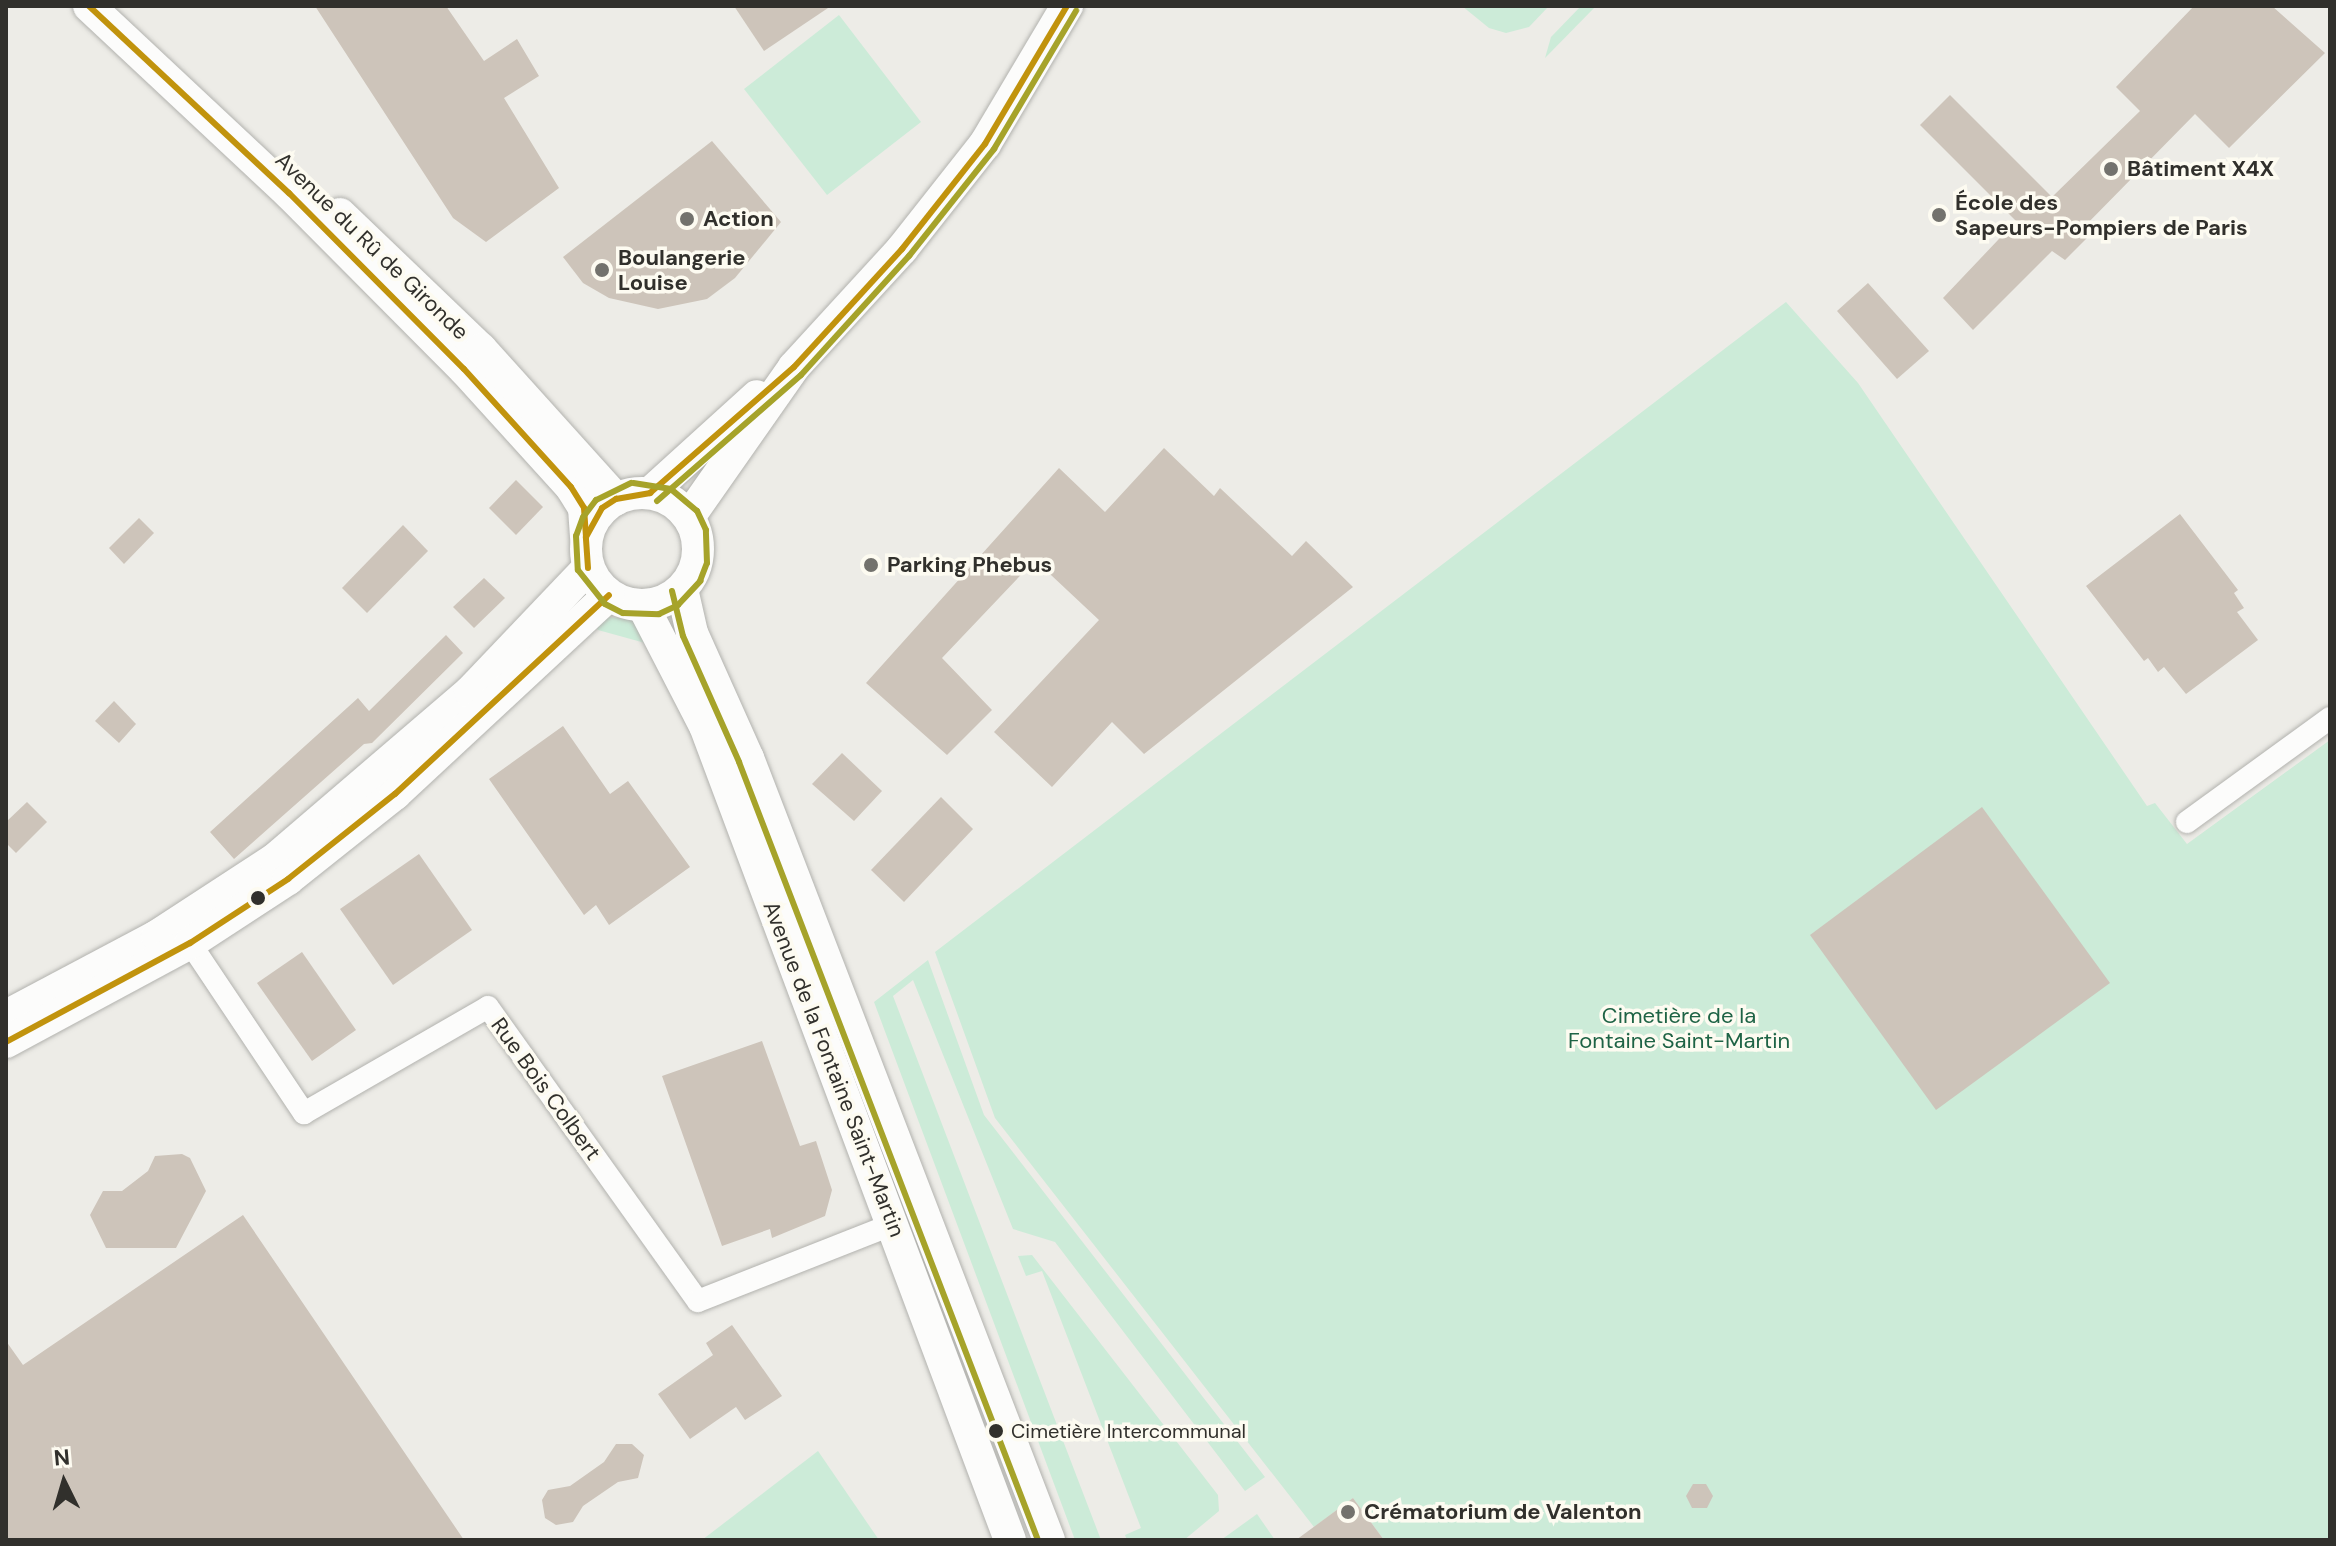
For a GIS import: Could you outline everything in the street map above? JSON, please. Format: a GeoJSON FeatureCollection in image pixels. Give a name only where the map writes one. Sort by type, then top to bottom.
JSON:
{"type":"FeatureCollection","features":[{"type":"Feature","properties":{"kind":"main road","name":"Avenue du Rû de Gironde"},"geometry":{"type":"LineString","coordinates":[[89,6],[289,193],[464,369],[571,487],[584,508],[587,553]]}},
{"type":"Feature","properties":{"kind":"main road","name":"Avenue du Rû de Gironde"},"geometry":{"type":"LineString","coordinates":[[116,6],[481,349],[616,499]]}},
{"type":"Feature","properties":{"kind":"main road"},"geometry":{"type":"LineString","coordinates":[[650,493],[794,367],[902,249],[985,144],[1067,6]]}},
{"type":"Feature","properties":{"kind":"main road"},"geometry":{"type":"LineString","coordinates":[[689,517],[794,367]]}},
{"type":"Feature","properties":{"kind":"main road"},"geometry":{"type":"LineString","coordinates":[[6,1016],[157,936],[275,859],[470,692],[587,553],[602,508],[616,499],[650,493],[665,497],[689,517],[696,532],[697,562],[682,589],[643,606],[609,595],[587,553]]}},
{"type":"Feature","properties":{"kind":"main road","name":"Avenue de la Fontaine Saint-Martin"},"geometry":{"type":"LineString","coordinates":[[682,589],[692,633],[748,758],[907,1218],[937,1343],[1010,1540]]}},
{"type":"Feature","properties":{"kind":"main road"},"geometry":{"type":"LineString","coordinates":[[6,1042],[190,943],[288,879],[395,794],[609,595]]}},
{"type":"Feature","properties":{"kind":"main road","name":"Avenue de la Fontaine Saint-Martin"},"geometry":{"type":"LineString","coordinates":[[643,606],[705,726],[907,1218],[968,1332],[1049,1540]]}},
{"type":"Feature","properties":{"kind":"main road"},"geometry":{"type":"LineString","coordinates":[[937,1343],[968,1332]]}},
{"type":"Feature","properties":{"kind":"street"},"geometry":{"type":"LineString","coordinates":[[2187,822],[2330,718]]}},
{"type":"Feature","properties":{"kind":"street","name":"Rue Bois Colbert"},"geometry":{"type":"LineString","coordinates":[[190,943],[304,1113],[488,1007],[698,1301],[907,1218]]}},
{"type":"Feature","properties":{"kind":"green space"},"geometry":{"type":"Polygon","coordinates":[[[1462,6],[1549,6],[1529,27],[1506,33],[1489,28],[1462,6]]]}},
{"type":"Feature","properties":{"kind":"green space"},"geometry":{"type":"Polygon","coordinates":[[[1581,6],[1596,6],[1545,58],[1551,37],[1581,6]]]}},
{"type":"Feature","properties":{"kind":"green space"},"geometry":{"type":"Polygon","coordinates":[[[839,15],[921,122],[827,195],[744,89],[839,15]]]}},
{"type":"Feature","properties":{"kind":"green space","name":"Cimetière de la Fontaine Saint-Martin"},"geometry":{"type":"Polygon","coordinates":[[[1786,302],[1858,383],[2147,806],[2155,803],[2187,844],[2330,740],[2330,1540],[1384,1540],[1353,1498],[1314,1527],[995,1118],[935,952],[1786,302]]]}},
{"type":"Feature","properties":{"kind":"green space"},"geometry":{"type":"Polygon","coordinates":[[[607,617],[632,619],[645,643],[598,630],[592,623],[607,617]]]}},
{"type":"Feature","properties":{"kind":"green space"},"geometry":{"type":"Polygon","coordinates":[[[928,960],[984,1115],[1265,1477],[1245,1491],[1055,1242],[1013,1229],[913,980],[893,996],[1101,1540],[1075,1540],[874,1002],[928,960]]]}},
{"type":"Feature","properties":{"kind":"green space"},"geometry":{"type":"Polygon","coordinates":[[[1032,1255],[1218,1495],[1219,1511],[1184,1540],[1127,1540],[1125,1535],[1141,1528],[1042,1271],[1026,1276],[1018,1256],[1032,1255]]]}},
{"type":"Feature","properties":{"kind":"green space"},"geometry":{"type":"Polygon","coordinates":[[[818,1451],[879,1540],[702,1540],[818,1451]]]}},
{"type":"Feature","properties":{"kind":"green space"},"geometry":{"type":"Polygon","coordinates":[[[1257,1514],[1275,1540],[1221,1540],[1257,1514]]]}},
{"type":"Feature","properties":{"kind":"building"},"geometry":{"type":"Polygon","coordinates":[[[315,6],[446,6],[484,61],[517,39],[539,76],[504,98],[559,188],[486,242],[453,218],[315,6]]]}},
{"type":"Feature","properties":{"kind":"building"},"geometry":{"type":"Polygon","coordinates":[[[734,6],[831,6],[764,51],[734,6]]]}},
{"type":"Feature","properties":{"kind":"building","name":"Bâtiment X4X"},"geometry":{"type":"Polygon","coordinates":[[[2194,6],[2272,6],[2325,53],[2229,148],[2195,114],[2080,231],[2088,237],[2065,260],[2052,251],[1973,330],[1943,298],[2016,221],[1920,125],[1950,95],[2052,197],[2140,111],[2116,87],[2194,6]]]}},
{"type":"Feature","properties":{"kind":"building","name":"Action"},"geometry":{"type":"Polygon","coordinates":[[[712,141],[781,222],[735,278],[707,299],[658,309],[609,298],[583,283],[563,257],[712,141]]]}},
{"type":"Feature","properties":{"kind":"building"},"geometry":{"type":"Polygon","coordinates":[[[1868,283],[1929,351],[1897,379],[1837,311],[1868,283]]]}},
{"type":"Feature","properties":{"kind":"building"},"geometry":{"type":"Polygon","coordinates":[[[1164,448],[1214,496],[1220,488],[1292,556],[1306,541],[1353,587],[1144,754],[1112,722],[1052,787],[994,732],[1099,620],[1035,560],[942,658],[992,710],[947,755],[866,683],[1059,468],[1105,512],[1164,448]]]}},
{"type":"Feature","properties":{"kind":"building"},"geometry":{"type":"Polygon","coordinates":[[[516,480],[543,507],[516,535],[489,508],[516,480]]]}},
{"type":"Feature","properties":{"kind":"building"},"geometry":{"type":"Polygon","coordinates":[[[2180,514],[2238,590],[2234,593],[2244,608],[2237,612],[2258,640],[2186,694],[2164,667],[2158,672],[2148,658],[2144,661],[2086,586],[2180,514]]]}},
{"type":"Feature","properties":{"kind":"building"},"geometry":{"type":"Polygon","coordinates":[[[139,518],[154,533],[124,564],[109,548],[139,518]]]}},
{"type":"Feature","properties":{"kind":"building"},"geometry":{"type":"Polygon","coordinates":[[[403,525],[428,551],[367,613],[342,588],[403,525]]]}},
{"type":"Feature","properties":{"kind":"building"},"geometry":{"type":"Polygon","coordinates":[[[484,578],[505,598],[474,628],[453,607],[484,578]]]}},
{"type":"Feature","properties":{"kind":"building"},"geometry":{"type":"Polygon","coordinates":[[[446,635],[463,653],[372,743],[364,744],[234,859],[210,832],[358,698],[369,711],[446,635]]]}},
{"type":"Feature","properties":{"kind":"building"},"geometry":{"type":"Polygon","coordinates":[[[114,701],[136,724],[119,743],[95,721],[114,701]]]}},
{"type":"Feature","properties":{"kind":"building"},"geometry":{"type":"Polygon","coordinates":[[[563,726],[610,794],[628,781],[690,867],[609,925],[596,905],[584,915],[489,779],[563,726]]]}},
{"type":"Feature","properties":{"kind":"building"},"geometry":{"type":"Polygon","coordinates":[[[842,753],[882,791],[854,821],[812,784],[842,753]]]}},
{"type":"Feature","properties":{"kind":"building"},"geometry":{"type":"Polygon","coordinates":[[[941,797],[973,829],[904,902],[871,870],[941,797]]]}},
{"type":"Feature","properties":{"kind":"building"},"geometry":{"type":"Polygon","coordinates":[[[27,802],[47,822],[16,853],[6,843],[6,822],[27,802]]]}},
{"type":"Feature","properties":{"kind":"building"},"geometry":{"type":"Polygon","coordinates":[[[1982,807],[2110,983],[1936,1110],[1810,935],[1982,807]]]}},
{"type":"Feature","properties":{"kind":"building"},"geometry":{"type":"Polygon","coordinates":[[[419,854],[472,930],[393,985],[340,909],[419,854]]]}},
{"type":"Feature","properties":{"kind":"building"},"geometry":{"type":"Polygon","coordinates":[[[302,952],[356,1030],[312,1061],[257,983],[302,952]]]}},
{"type":"Feature","properties":{"kind":"building"},"geometry":{"type":"Polygon","coordinates":[[[762,1041],[800,1146],[816,1141],[832,1190],[825,1216],[772,1238],[770,1229],[722,1246],[662,1076],[762,1041]]]}},
{"type":"Feature","properties":{"kind":"building"},"geometry":{"type":"Polygon","coordinates":[[[182,1154],[190,1158],[206,1191],[176,1248],[106,1248],[90,1215],[103,1191],[122,1191],[148,1171],[155,1156],[182,1154]]]}},
{"type":"Feature","properties":{"kind":"building"},"geometry":{"type":"Polygon","coordinates":[[[243,1215],[464,1540],[6,1540],[6,1341],[23,1365],[243,1215]]]}},
{"type":"Feature","properties":{"kind":"building"},"geometry":{"type":"Polygon","coordinates":[[[732,1325],[782,1396],[745,1420],[736,1407],[690,1439],[658,1394],[713,1355],[706,1343],[732,1325]]]}},
{"type":"Feature","properties":{"kind":"building"},"geometry":{"type":"Polygon","coordinates":[[[616,1444],[632,1444],[644,1455],[638,1478],[618,1482],[583,1506],[573,1522],[556,1525],[545,1518],[542,1500],[548,1490],[570,1486],[604,1462],[616,1444]]]}},
{"type":"Feature","properties":{"kind":"building"},"geometry":{"type":"Polygon","coordinates":[[[1693,1484],[1706,1484],[1713,1496],[1707,1508],[1692,1508],[1686,1496],[1693,1484]]]}},
{"type":"Feature","properties":{"kind":"building","name":"Crématorium de Valenton"},"geometry":{"type":"Polygon","coordinates":[[[1353,1498],[1384,1540],[1296,1540],[1353,1498]]]}},
{"type":"Feature","properties":{"kind":"transit line"},"geometry":{"type":"LineString","coordinates":[[89,6],[289,193],[464,369],[571,487],[584,508],[586,537]]}},
{"type":"Feature","properties":{"kind":"transit line"},"geometry":{"type":"LineString","coordinates":[[650,493],[794,367],[902,249],[985,144],[1067,6]]}},
{"type":"Feature","properties":{"kind":"transit line"},"geometry":{"type":"LineString","coordinates":[[657,501],[801,375],[909,256],[994,149],[1076,11]]}},
{"type":"Feature","properties":{"kind":"transit line"},"geometry":{"type":"LineString","coordinates":[[631,483],[596,500],[583,517],[576,536],[578,570],[605,604],[623,613],[659,614],[678,605],[700,581],[707,563],[706,530],[697,511],[671,489],[633,483]]}},
{"type":"Feature","properties":{"kind":"transit line"},"geometry":{"type":"LineString","coordinates":[[588,568],[586,537],[602,508],[616,499],[650,493]]}},
{"type":"Feature","properties":{"kind":"transit line"},"geometry":{"type":"LineString","coordinates":[[672,591],[683,636],[739,762],[1038,1540]]}},
{"type":"Feature","properties":{"kind":"transit line"},"geometry":{"type":"LineString","coordinates":[[6,1042],[190,943],[288,879],[395,794],[609,595]]}},
{"type":"Feature","properties":{"kind":"place","name":"Bâtiment X4X"},"geometry":{"type":"Point","coordinates":[2111,169]}},
{"type":"Feature","properties":{"kind":"place","name":"École des Sapeurs-Pompiers de Paris"},"geometry":{"type":"Point","coordinates":[1939,215]}},
{"type":"Feature","properties":{"kind":"place","name":"Action"},"geometry":{"type":"Point","coordinates":[687,219]}},
{"type":"Feature","properties":{"kind":"place","name":"Boulangerie Louise"},"geometry":{"type":"Point","coordinates":[602,270]}},
{"type":"Feature","properties":{"kind":"place","name":"Parking Phebus"},"geometry":{"type":"Point","coordinates":[871,565]}},
{"type":"Feature","properties":{"kind":"place","name":"Cimetière Intercommunal"},"geometry":{"type":"Point","coordinates":[996,1431]}},
{"type":"Feature","properties":{"kind":"place","name":"Crématorium de Valenton"},"geometry":{"type":"Point","coordinates":[1348,1512]}}]}
